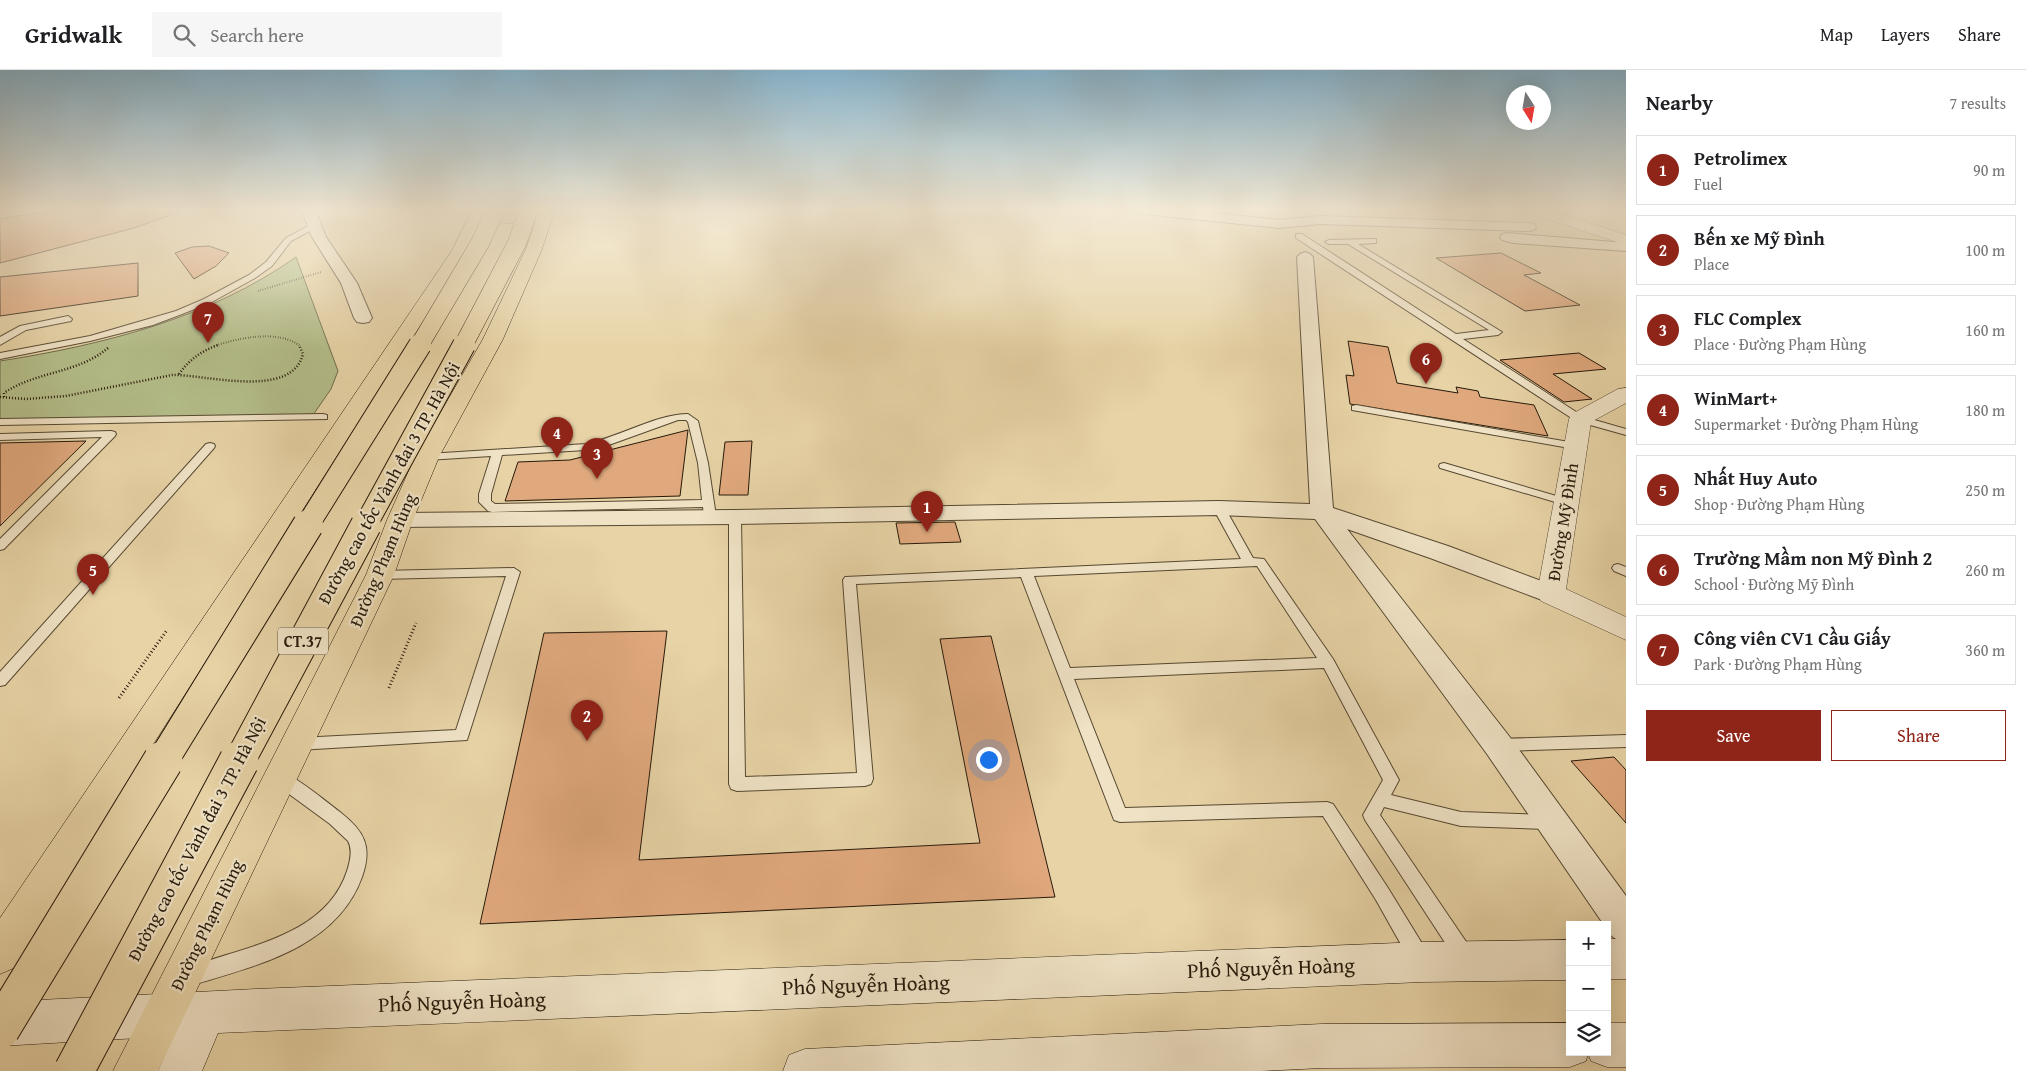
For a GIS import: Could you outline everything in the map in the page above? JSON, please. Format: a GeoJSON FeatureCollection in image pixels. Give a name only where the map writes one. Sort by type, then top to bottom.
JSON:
{"type":"FeatureCollection","features":[{"type":"Feature","properties":{"kind":"main road"},"geometry":{"type":"LineString","coordinates":[[0,954],[103,793],[456,256]]}},
{"type":"Feature","properties":{"kind":"main road"},"geometry":{"type":"LineString","coordinates":[[0,1029],[256,608],[434,323],[473,256]]}},
{"type":"Feature","properties":{"kind":"main road","name":"Đường cao tốc Vành đai 3 TP. Hà Nội"},"geometry":{"type":"LineString","coordinates":[[74,1071],[510,256]]}},
{"type":"Feature","properties":{"kind":"main road","name":"Đường Phạm Hùng"},"geometry":{"type":"LineString","coordinates":[[134,1071],[183,1003],[279,778],[380,575],[400,520],[427,457],[492,339],[531,256]]}},
{"type":"Feature","properties":{"kind":"main road"},"geometry":{"type":"LineString","coordinates":[[1580,418],[1626,394]]}},
{"type":"Feature","properties":{"kind":"main road","name":"Đường Mỹ Đình"},"geometry":{"type":"LineString","coordinates":[[1580,418],[1551,594],[1626,629]]}},
{"type":"Feature","properties":{"kind":"main road"},"geometry":{"type":"LineString","coordinates":[[1611,959],[1626,959]]}},
{"type":"Feature","properties":{"kind":"main road","name":"Phố Nguyễn Hoàng"},"geometry":{"type":"LineString","coordinates":[[0,1024],[183,1003],[1422,962],[1566,960]]}},
{"type":"Feature","properties":{"kind":"main road"},"geometry":{"type":"LineString","coordinates":[[180,1071],[183,1003]]}},
{"type":"Feature","properties":{"kind":"main road"},"geometry":{"type":"LineString","coordinates":[[805,1071],[1026,1066],[1322,1046],[1423,1054],[1566,1045]]}},
{"type":"Feature","properties":{"kind":"main road"},"geometry":{"type":"LineString","coordinates":[[1611,1045],[1626,1045]]}},
{"type":"Feature","properties":{"kind":"street"},"geometry":{"type":"LineString","coordinates":[[331,256],[349,283],[362,318]]}},
{"type":"Feature","properties":{"kind":"street"},"geometry":{"type":"LineString","coordinates":[[1305,257],[1322,512],[1498,745],[1626,926]]}},
{"type":"Feature","properties":{"kind":"street"},"geometry":{"type":"LineString","coordinates":[[400,520],[710,509],[735,517],[1219,508],[1322,512],[1439,552],[1551,594]]}},
{"type":"Feature","properties":{"kind":"lane"},"geometry":{"type":"LineString","coordinates":[[0,356],[116,332],[165,317],[206,301],[253,276],[269,264],[275,256]]}},
{"type":"Feature","properties":{"kind":"lane"},"geometry":{"type":"LineString","coordinates":[[1329,256],[1580,418],[1626,432]]}},
{"type":"Feature","properties":{"kind":"lane"},"geometry":{"type":"LineString","coordinates":[[1373,256],[1498,332],[1454,337]]}},
{"type":"Feature","properties":{"kind":"lane"},"geometry":{"type":"LineString","coordinates":[[0,342],[19,329],[68,319]]}},
{"type":"Feature","properties":{"kind":"lane"},"geometry":{"type":"LineString","coordinates":[[1356,408],[1575,446]]}},
{"type":"Feature","properties":{"kind":"lane"},"geometry":{"type":"LineString","coordinates":[[0,422],[323,417]]}},
{"type":"Feature","properties":{"kind":"lane"},"geometry":{"type":"LineString","coordinates":[[427,457],[497,454],[594,445],[677,417],[688,417],[693,421],[710,509],[492,508],[485,502],[485,494],[497,454]]}},
{"type":"Feature","properties":{"kind":"lane"},"geometry":{"type":"LineString","coordinates":[[0,437],[112,434],[0,546]]}},
{"type":"Feature","properties":{"kind":"lane"},"geometry":{"type":"LineString","coordinates":[[0,681],[210,446]]}},
{"type":"Feature","properties":{"kind":"lane"},"geometry":{"type":"LineString","coordinates":[[1444,466],[1566,502]]}},
{"type":"Feature","properties":{"kind":"lane"},"geometry":{"type":"LineString","coordinates":[[1219,508],[1249,563]]}},
{"type":"Feature","properties":{"kind":"lane"},"geometry":{"type":"LineString","coordinates":[[735,517],[737,784],[865,779],[849,580],[1260,562],[1328,663],[1391,780],[1371,815],[1468,961]]}},
{"type":"Feature","properties":{"kind":"lane"},"geometry":{"type":"LineString","coordinates":[[295,745],[462,736],[514,572],[380,575]]}},
{"type":"Feature","properties":{"kind":"lane"},"geometry":{"type":"LineString","coordinates":[[1026,572],[1120,815],[1327,809],[1382,894],[1422,962]]}},
{"type":"Feature","properties":{"kind":"lane"},"geometry":{"type":"LineString","coordinates":[[1065,674],[1328,663]]}},
{"type":"Feature","properties":{"kind":"lane"},"geometry":{"type":"LineString","coordinates":[[1498,745],[1626,740]]}},
{"type":"Feature","properties":{"kind":"lane"},"geometry":{"type":"LineString","coordinates":[[183,1003],[327,919],[347,891],[358,868],[358,842],[344,824],[279,778]]}},
{"type":"Feature","properties":{"kind":"lane"},"geometry":{"type":"LineString","coordinates":[[1380,799],[1461,819],[1554,823]]}},
{"type":"Feature","properties":{"kind":"path"},"geometry":{"type":"LineString","coordinates":[[2,397],[28,398],[77,394],[146,378],[179,374],[226,382],[254,382],[282,376],[295,369],[301,363],[304,356],[297,344],[286,340],[272,338],[243,339],[215,346],[190,359],[183,365],[179,374]]}},
{"type":"Feature","properties":{"kind":"path"},"geometry":{"type":"LineString","coordinates":[[2,397],[4,393],[18,383],[90,362],[101,356],[112,343]]}},
{"type":"Feature","properties":{"kind":"path"},"geometry":{"type":"LineString","coordinates":[[389,688],[416,623]]}},
{"type":"Feature","properties":{"kind":"path"},"geometry":{"type":"LineString","coordinates":[[119,698],[167,630]]}},
{"type":"Feature","properties":{"kind":"green space"},"geometry":{"type":"Polygon","coordinates":[[[296,257],[338,371],[331,389],[313,415],[0,421],[0,361],[78,347],[154,326],[228,297],[296,257]]]}},
{"type":"Feature","properties":{"kind":"building"},"geometry":{"type":"Polygon","coordinates":[[[0,256],[28,256],[0,263],[0,256]]]}},
{"type":"Feature","properties":{"kind":"building"},"geometry":{"type":"Polygon","coordinates":[[[177,256],[226,256],[216,266],[194,279],[177,256]]]}},
{"type":"Feature","properties":{"kind":"building"},"geometry":{"type":"Polygon","coordinates":[[[1506,256],[1541,273],[1524,275],[1580,305],[1525,311],[1436,258],[1506,256]]]}},
{"type":"Feature","properties":{"kind":"building"},"geometry":{"type":"Polygon","coordinates":[[[138,263],[138,296],[0,316],[0,277],[138,263]]]}},
{"type":"Feature","properties":{"kind":"building"},"geometry":{"type":"Polygon","coordinates":[[[1348,341],[1388,347],[1397,383],[1458,393],[1456,387],[1478,391],[1480,397],[1534,405],[1548,436],[1350,404],[1346,375],[1354,376],[1348,341]]]}},
{"type":"Feature","properties":{"kind":"building"},"geometry":{"type":"Polygon","coordinates":[[[1579,353],[1606,369],[1553,374],[1592,399],[1564,402],[1500,360],[1579,353]]]}},
{"type":"Feature","properties":{"kind":"building"},"geometry":{"type":"Polygon","coordinates":[[[688,430],[680,496],[505,501],[518,462],[570,460],[688,430]]]}},
{"type":"Feature","properties":{"kind":"building"},"geometry":{"type":"Polygon","coordinates":[[[86,441],[0,526],[0,443],[86,441]]]}},
{"type":"Feature","properties":{"kind":"building"},"geometry":{"type":"Polygon","coordinates":[[[752,441],[748,495],[719,495],[725,442],[752,441]]]}},
{"type":"Feature","properties":{"kind":"building"},"geometry":{"type":"Polygon","coordinates":[[[955,522],[961,542],[900,544],[896,523],[955,522]]]}},
{"type":"Feature","properties":{"kind":"building"},"geometry":{"type":"Polygon","coordinates":[[[667,631],[639,860],[980,843],[940,639],[991,636],[1055,897],[480,924],[544,633],[667,631]]]}},
{"type":"Feature","properties":{"kind":"building"},"geometry":{"type":"Polygon","coordinates":[[[1614,757],[1626,770],[1626,823],[1571,761],[1614,757]]]}},
{"type":"Feature","properties":{"kind":"place","name":"Công viên CV1 Cầu Giấy"},"geometry":{"type":"Point","coordinates":[208,343]}},
{"type":"Feature","properties":{"kind":"place","name":"Trường Mầm non Mỹ Đình 2"},"geometry":{"type":"Point","coordinates":[1426,384]}},
{"type":"Feature","properties":{"kind":"place","name":"WinMart+"},"geometry":{"type":"Point","coordinates":[557,458]}},
{"type":"Feature","properties":{"kind":"place","name":"FLC Complex"},"geometry":{"type":"Point","coordinates":[597,479]}},
{"type":"Feature","properties":{"kind":"place","name":"Petrolimex"},"geometry":{"type":"Point","coordinates":[927,532]}},
{"type":"Feature","properties":{"kind":"place","name":"Nhất Huy Auto"},"geometry":{"type":"Point","coordinates":[93,595]}},
{"type":"Feature","properties":{"kind":"place","name":"Bến xe Mỹ Đình"},"geometry":{"type":"Point","coordinates":[587,741]}}]}
